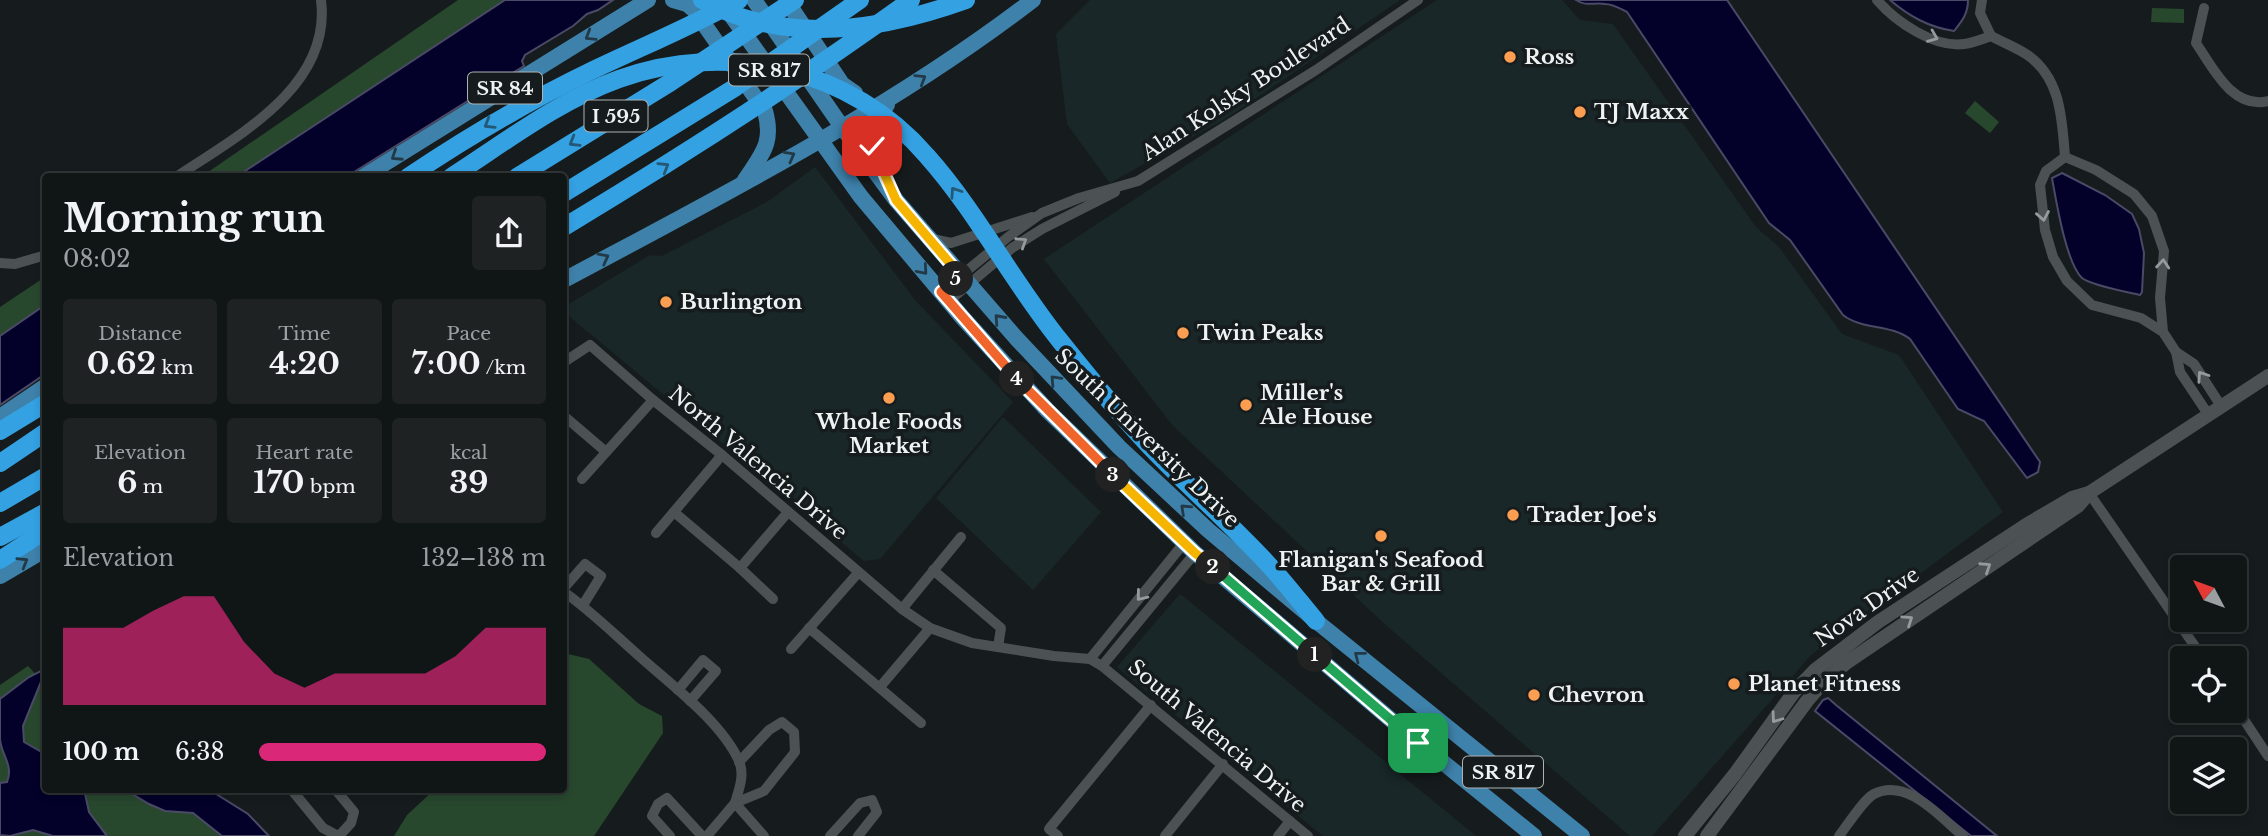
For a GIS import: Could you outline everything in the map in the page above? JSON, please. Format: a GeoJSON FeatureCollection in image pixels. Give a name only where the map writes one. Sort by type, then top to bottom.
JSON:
{"type":"FeatureCollection","features":[{"type":"Feature","properties":{"kind":"highway"},"geometry":{"type":"LineString","coordinates":[[702,0],[722,11],[750,20],[789,29],[824,30],[864,27],[900,20],[966,0]]}},
{"type":"Feature","properties":{"kind":"highway"},"geometry":{"type":"LineString","coordinates":[[414,173],[463,140],[531,101],[739,0]]}},
{"type":"Feature","properties":{"kind":"highway","name":"I 595"},"geometry":{"type":"LineString","coordinates":[[523,173],[795,0]]}},
{"type":"Feature","properties":{"kind":"highway"},"geometry":{"type":"LineString","coordinates":[[567,191],[736,87],[860,0]]}},
{"type":"Feature","properties":{"kind":"highway"},"geometry":{"type":"LineString","coordinates":[[567,225],[740,118],[844,49],[911,0]]}},
{"type":"Feature","properties":{"kind":"highway"},"geometry":{"type":"LineString","coordinates":[[457,173],[567,103],[619,78],[658,67],[699,61],[737,61],[811,77],[858,98],[891,121],[927,155],[1034,310],[1158,455],[1269,564],[1315,621]]}},
{"type":"Feature","properties":{"kind":"highway"},"geometry":{"type":"LineString","coordinates":[[0,431],[42,405]]}},
{"type":"Feature","properties":{"kind":"highway"},"geometry":{"type":"LineString","coordinates":[[0,464],[42,435]]}},
{"type":"Feature","properties":{"kind":"highway"},"geometry":{"type":"LineString","coordinates":[[0,464],[42,441]]}},
{"type":"Feature","properties":{"kind":"highway"},"geometry":{"type":"LineString","coordinates":[[0,503],[42,478]]}},
{"type":"Feature","properties":{"kind":"highway"},"geometry":{"type":"LineString","coordinates":[[0,537],[42,514]]}},
{"type":"Feature","properties":{"kind":"highway"},"geometry":{"type":"LineString","coordinates":[[0,561],[42,533]]}},
{"type":"Feature","properties":{"kind":"main road"},"geometry":{"type":"LineString","coordinates":[[645,1],[660,0]]}},
{"type":"Feature","properties":{"kind":"main road"},"geometry":{"type":"LineString","coordinates":[[673,0],[687,4],[694,10],[765,111],[770,137],[765,150],[744,182]]}},
{"type":"Feature","properties":{"kind":"main road","name":"SR 817"},"geometry":{"type":"LineString","coordinates":[[720,0],[818,140],[872,211],[1047,410],[1189,548],[1403,730],[1534,836]]}},
{"type":"Feature","properties":{"kind":"main road","name":"South University Drive"},"geometry":{"type":"LineString","coordinates":[[754,0],[896,200],[964,280],[1119,447],[1208,530],[1315,621],[1582,836]]}},
{"type":"Feature","properties":{"kind":"main road"},"geometry":{"type":"LineString","coordinates":[[786,0],[842,84],[860,95],[896,95]]}},
{"type":"Feature","properties":{"kind":"main road"},"geometry":{"type":"LineString","coordinates":[[567,278],[896,95],[949,62],[1032,0]]}},
{"type":"Feature","properties":{"kind":"main road","name":"SR 84"},"geometry":{"type":"LineString","coordinates":[[369,173],[645,1]]}},
{"type":"Feature","properties":{"kind":"main road"},"geometry":{"type":"LineString","coordinates":[[896,95],[874,123],[870,140],[896,200]]}},
{"type":"Feature","properties":{"kind":"main road"},"geometry":{"type":"LineString","coordinates":[[0,417],[42,389]]}},
{"type":"Feature","properties":{"kind":"main road"},"geometry":{"type":"LineString","coordinates":[[0,576],[42,551]]}},
{"type":"Feature","properties":{"kind":"street"},"geometry":{"type":"LineString","coordinates":[[182,173],[267,114],[298,83],[318,46],[323,12],[321,0]]}},
{"type":"Feature","properties":{"kind":"street","name":"Alan Kolsky Boulevard"},"geometry":{"type":"LineString","coordinates":[[964,280],[1042,229],[1138,181],[1316,70],[1418,0]]}},
{"type":"Feature","properties":{"kind":"street"},"geometry":{"type":"LineString","coordinates":[[1877,0],[1887,12],[1929,37],[1951,44],[1965,44],[1991,36]]}},
{"type":"Feature","properties":{"kind":"street"},"geometry":{"type":"LineString","coordinates":[[1982,0],[1980,13],[1991,36],[2027,54],[2050,78],[2062,116],[2064,157]]}},
{"type":"Feature","properties":{"kind":"street"},"geometry":{"type":"LineString","coordinates":[[2204,8],[2196,43],[2228,89],[2244,99],[2268,101]]}},
{"type":"Feature","properties":{"kind":"street"},"geometry":{"type":"LineString","coordinates":[[2064,157],[2096,170],[2134,194],[2152,215],[2164,251],[2160,298],[2163,332]]}},
{"type":"Feature","properties":{"kind":"street"},"geometry":{"type":"LineString","coordinates":[[2064,157],[2046,172],[2040,186],[2043,220],[2053,257],[2067,281],[2092,305],[2141,318],[2163,332],[2176,352],[2180,372],[2208,414]]}},
{"type":"Feature","properties":{"kind":"street","name":"Alan Kolsky Boulevard"},"geometry":{"type":"LineString","coordinates":[[945,297],[1042,213],[1079,198],[1127,186]]}},
{"type":"Feature","properties":{"kind":"street"},"geometry":{"type":"LineString","coordinates":[[928,238],[951,243],[1042,213]]}},
{"type":"Feature","properties":{"kind":"street"},"geometry":{"type":"LineString","coordinates":[[2,263],[15,264],[42,256]]}},
{"type":"Feature","properties":{"kind":"street","name":"North Valencia Drive"},"geometry":{"type":"LineString","coordinates":[[567,360],[590,345],[653,400],[723,455],[902,610],[930,628],[972,643],[1090,659],[1102,666]]}},
{"type":"Feature","properties":{"kind":"street"},"geometry":{"type":"LineString","coordinates":[[2176,352],[2194,364],[2221,406]]}},
{"type":"Feature","properties":{"kind":"street","name":"Nova Drive"},"geometry":{"type":"LineString","coordinates":[[1685,836],[1735,774],[1794,692],[1830,657],[1878,622],[1926,599],[2078,506],[2089,493],[2268,376]]}},
{"type":"Feature","properties":{"kind":"street"},"geometry":{"type":"LineString","coordinates":[[582,479],[653,400]]}},
{"type":"Feature","properties":{"kind":"street"},"geometry":{"type":"LineString","coordinates":[[567,419],[605,451]]}},
{"type":"Feature","properties":{"kind":"street"},"geometry":{"type":"LineString","coordinates":[[656,533],[723,455]]}},
{"type":"Feature","properties":{"kind":"street"},"geometry":{"type":"LineString","coordinates":[[2089,493],[2195,646]]}},
{"type":"Feature","properties":{"kind":"street"},"geometry":{"type":"LineString","coordinates":[[674,512],[773,598]]}},
{"type":"Feature","properties":{"kind":"street"},"geometry":{"type":"LineString","coordinates":[[740,568],[788,512]]}},
{"type":"Feature","properties":{"kind":"street"},"geometry":{"type":"LineString","coordinates":[[902,610],[961,537]]}},
{"type":"Feature","properties":{"kind":"street"},"geometry":{"type":"LineString","coordinates":[[1090,659],[1189,548]]}},
{"type":"Feature","properties":{"kind":"street"},"geometry":{"type":"LineString","coordinates":[[1102,666],[1189,548]]}},
{"type":"Feature","properties":{"kind":"street"},"geometry":{"type":"LineString","coordinates":[[567,586],[585,564],[601,576],[583,605]]}},
{"type":"Feature","properties":{"kind":"street"},"geometry":{"type":"LineString","coordinates":[[933,570],[1001,628],[998,647]]}},
{"type":"Feature","properties":{"kind":"street"},"geometry":{"type":"LineString","coordinates":[[791,649],[858,573]]}},
{"type":"Feature","properties":{"kind":"street"},"geometry":{"type":"LineString","coordinates":[[567,592],[690,701],[719,732],[739,762],[742,779],[735,803]]}},
{"type":"Feature","properties":{"kind":"street","name":"Nova Drive"},"geometry":{"type":"LineString","coordinates":[[1707,836],[1824,681],[1926,599]]}},
{"type":"Feature","properties":{"kind":"street"},"geometry":{"type":"LineString","coordinates":[[1846,663],[1869,639],[1878,622]]}},
{"type":"Feature","properties":{"kind":"street"},"geometry":{"type":"LineString","coordinates":[[809,628],[921,723]]}},
{"type":"Feature","properties":{"kind":"street"},"geometry":{"type":"LineString","coordinates":[[880,687],[930,628]]}},
{"type":"Feature","properties":{"kind":"street"},"geometry":{"type":"LineString","coordinates":[[678,690],[703,660],[716,671],[690,701]]}},
{"type":"Feature","properties":{"kind":"street","name":"South Valencia Drive"},"geometry":{"type":"LineString","coordinates":[[1102,666],[1308,836]]}},
{"type":"Feature","properties":{"kind":"street"},"geometry":{"type":"LineString","coordinates":[[1058,836],[1049,829],[1151,705]]}},
{"type":"Feature","properties":{"kind":"street"},"geometry":{"type":"LineString","coordinates":[[670,836],[652,816],[659,804],[667,798],[704,836],[735,803],[764,791],[795,752],[794,732],[782,722],[769,730],[739,762]]}},
{"type":"Feature","properties":{"kind":"street"},"geometry":{"type":"LineString","coordinates":[[2246,723],[2267,754]]}},
{"type":"Feature","properties":{"kind":"street"},"geometry":{"type":"LineString","coordinates":[[1165,836],[1223,764]]}},
{"type":"Feature","properties":{"kind":"street"},"geometry":{"type":"LineString","coordinates":[[1839,836],[1873,794],[1891,789],[1912,794],[1963,836]]}},
{"type":"Feature","properties":{"kind":"street"},"geometry":{"type":"LineString","coordinates":[[294,793],[323,828],[338,836],[351,823],[354,812],[338,793]]}},
{"type":"Feature","properties":{"kind":"street"},"geometry":{"type":"LineString","coordinates":[[830,836],[860,803],[872,800],[877,812],[858,836]]}},
{"type":"Feature","properties":{"kind":"street"},"geometry":{"type":"LineString","coordinates":[[735,803],[764,836]]}},
{"type":"Feature","properties":{"kind":"street"},"geometry":{"type":"LineString","coordinates":[[1278,836],[1290,821]]}},
{"type":"Feature","properties":{"kind":"shaded area"},"geometry":{"type":"Polygon","coordinates":[[[505,0],[613,0],[525,55],[522,61],[524,66],[352,173],[242,173],[505,0]]]}},
{"type":"Feature","properties":{"kind":"shaded area"},"geometry":{"type":"Polygon","coordinates":[[[1090,0],[1400,0],[1230,116],[1110,183],[1067,124],[1056,34],[1090,0]]]}},
{"type":"Feature","properties":{"kind":"shaded area"},"geometry":{"type":"Polygon","coordinates":[[[1437,0],[1562,0],[1580,20],[1613,24],[1756,227],[1779,247],[1842,334],[1899,355],[2003,512],[1811,655],[1652,836],[1630,836],[1388,627],[1173,426],[1044,259],[1437,0]]]}},
{"type":"Feature","properties":{"kind":"shaded area"},"geometry":{"type":"Polygon","coordinates":[[[1576,0],[1727,0],[2040,462],[2038,472],[2027,478],[1984,421],[1958,409],[1910,339],[1894,331],[1859,323],[1843,315],[1790,240],[1769,223],[1627,12],[1611,5],[1587,4],[1576,0]]]}},
{"type":"Feature","properties":{"kind":"shaded area"},"geometry":{"type":"Polygon","coordinates":[[[1890,0],[1968,0],[1968,5],[1954,31],[1919,20],[1890,0]]]}},
{"type":"Feature","properties":{"kind":"shaded area"},"geometry":{"type":"Polygon","coordinates":[[[815,167],[915,300],[1013,402],[880,559],[864,561],[567,314],[567,305],[650,255],[662,256],[767,202],[815,167]]]}},
{"type":"Feature","properties":{"kind":"shaded area"},"geometry":{"type":"Polygon","coordinates":[[[2062,173],[2105,195],[2132,214],[2139,229],[2144,253],[2140,295],[2093,283],[2082,278],[2076,270],[2062,231],[2052,178],[2062,173]]]}},
{"type":"Feature","properties":{"kind":"shaded area"},"geometry":{"type":"Polygon","coordinates":[[[42,307],[42,376],[0,405],[0,336],[42,307]]]}},
{"type":"Feature","properties":{"kind":"shaded area"},"geometry":{"type":"Polygon","coordinates":[[[1003,417],[1101,512],[1033,590],[936,498],[1003,417]]]}},
{"type":"Feature","properties":{"kind":"shaded area"},"geometry":{"type":"Polygon","coordinates":[[[1180,594],[1476,836],[1323,836],[1117,667],[1180,594]]]}},
{"type":"Feature","properties":{"kind":"shaded area"},"geometry":{"type":"Polygon","coordinates":[[[42,670],[42,679],[23,726],[24,742],[42,752],[42,793],[85,793],[89,812],[107,836],[53,836],[33,830],[10,836],[0,835],[0,783],[7,782],[9,770],[0,739],[0,699],[42,670]]]}},
{"type":"Feature","properties":{"kind":"shaded area"},"geometry":{"type":"Polygon","coordinates":[[[1828,698],[1997,836],[1971,836],[1815,711],[1823,700],[1828,698]]]}},
{"type":"Feature","properties":{"kind":"shaded area"},"geometry":{"type":"Polygon","coordinates":[[[131,793],[214,793],[248,814],[269,836],[222,836],[193,813],[165,811],[131,793]]]}},
{"type":"Feature","properties":{"kind":"green space"},"geometry":{"type":"Polygon","coordinates":[[[458,0],[505,0],[242,173],[207,173],[458,0]]]}},
{"type":"Feature","properties":{"kind":"green space"},"geometry":{"type":"Polygon","coordinates":[[[2152,8],[2184,9],[2184,23],[2151,22],[2152,8]]]}},
{"type":"Feature","properties":{"kind":"green space"},"geometry":{"type":"Polygon","coordinates":[[[1975,101],[1999,122],[1990,133],[1965,113],[1975,101]]]}},
{"type":"Feature","properties":{"kind":"green space"},"geometry":{"type":"Polygon","coordinates":[[[42,279],[42,307],[0,336],[0,307],[42,279]]]}},
{"type":"Feature","properties":{"kind":"green space"},"geometry":{"type":"Polygon","coordinates":[[[567,654],[589,659],[639,704],[662,716],[663,733],[594,836],[394,836],[407,815],[431,793],[567,793],[567,654]]]}},
{"type":"Feature","properties":{"kind":"green space"},"geometry":{"type":"Polygon","coordinates":[[[28,666],[42,681],[42,793],[194,793],[252,836],[0,836],[0,685],[28,666]]]}},
{"type":"Feature","properties":{"kind":"place","name":"Ross"},"geometry":{"type":"Point","coordinates":[1510,57]}},
{"type":"Feature","properties":{"kind":"place","name":"TJ Maxx"},"geometry":{"type":"Point","coordinates":[1580,112]}},
{"type":"Feature","properties":{"kind":"place","name":"Burlington"},"geometry":{"type":"Point","coordinates":[666,302]}},
{"type":"Feature","properties":{"kind":"place","name":"Twin Peaks"},"geometry":{"type":"Point","coordinates":[1183,333]}},
{"type":"Feature","properties":{"kind":"place","name":"Whole Foods Market"},"geometry":{"type":"Point","coordinates":[889,398]}},
{"type":"Feature","properties":{"kind":"place","name":"Miller's Ale House"},"geometry":{"type":"Point","coordinates":[1246,405]}},
{"type":"Feature","properties":{"kind":"place","name":"Trader Joe's"},"geometry":{"type":"Point","coordinates":[1513,515]}},
{"type":"Feature","properties":{"kind":"place","name":"Flanigan's Seafood Bar & Grill"},"geometry":{"type":"Point","coordinates":[1381,536]}},
{"type":"Feature","properties":{"kind":"place","name":"Planet Fitness"},"geometry":{"type":"Point","coordinates":[1734,684]}},
{"type":"Feature","properties":{"kind":"place","name":"Chevron"},"geometry":{"type":"Point","coordinates":[1534,695]}},
{"type":"Feature","properties":{"kind":"route"},"geometry":{"type":"LineString","coordinates":[[872,146],[896,200],[960,275],[941,292],[1023,386],[1195,553],[1418,743]]}}]}
